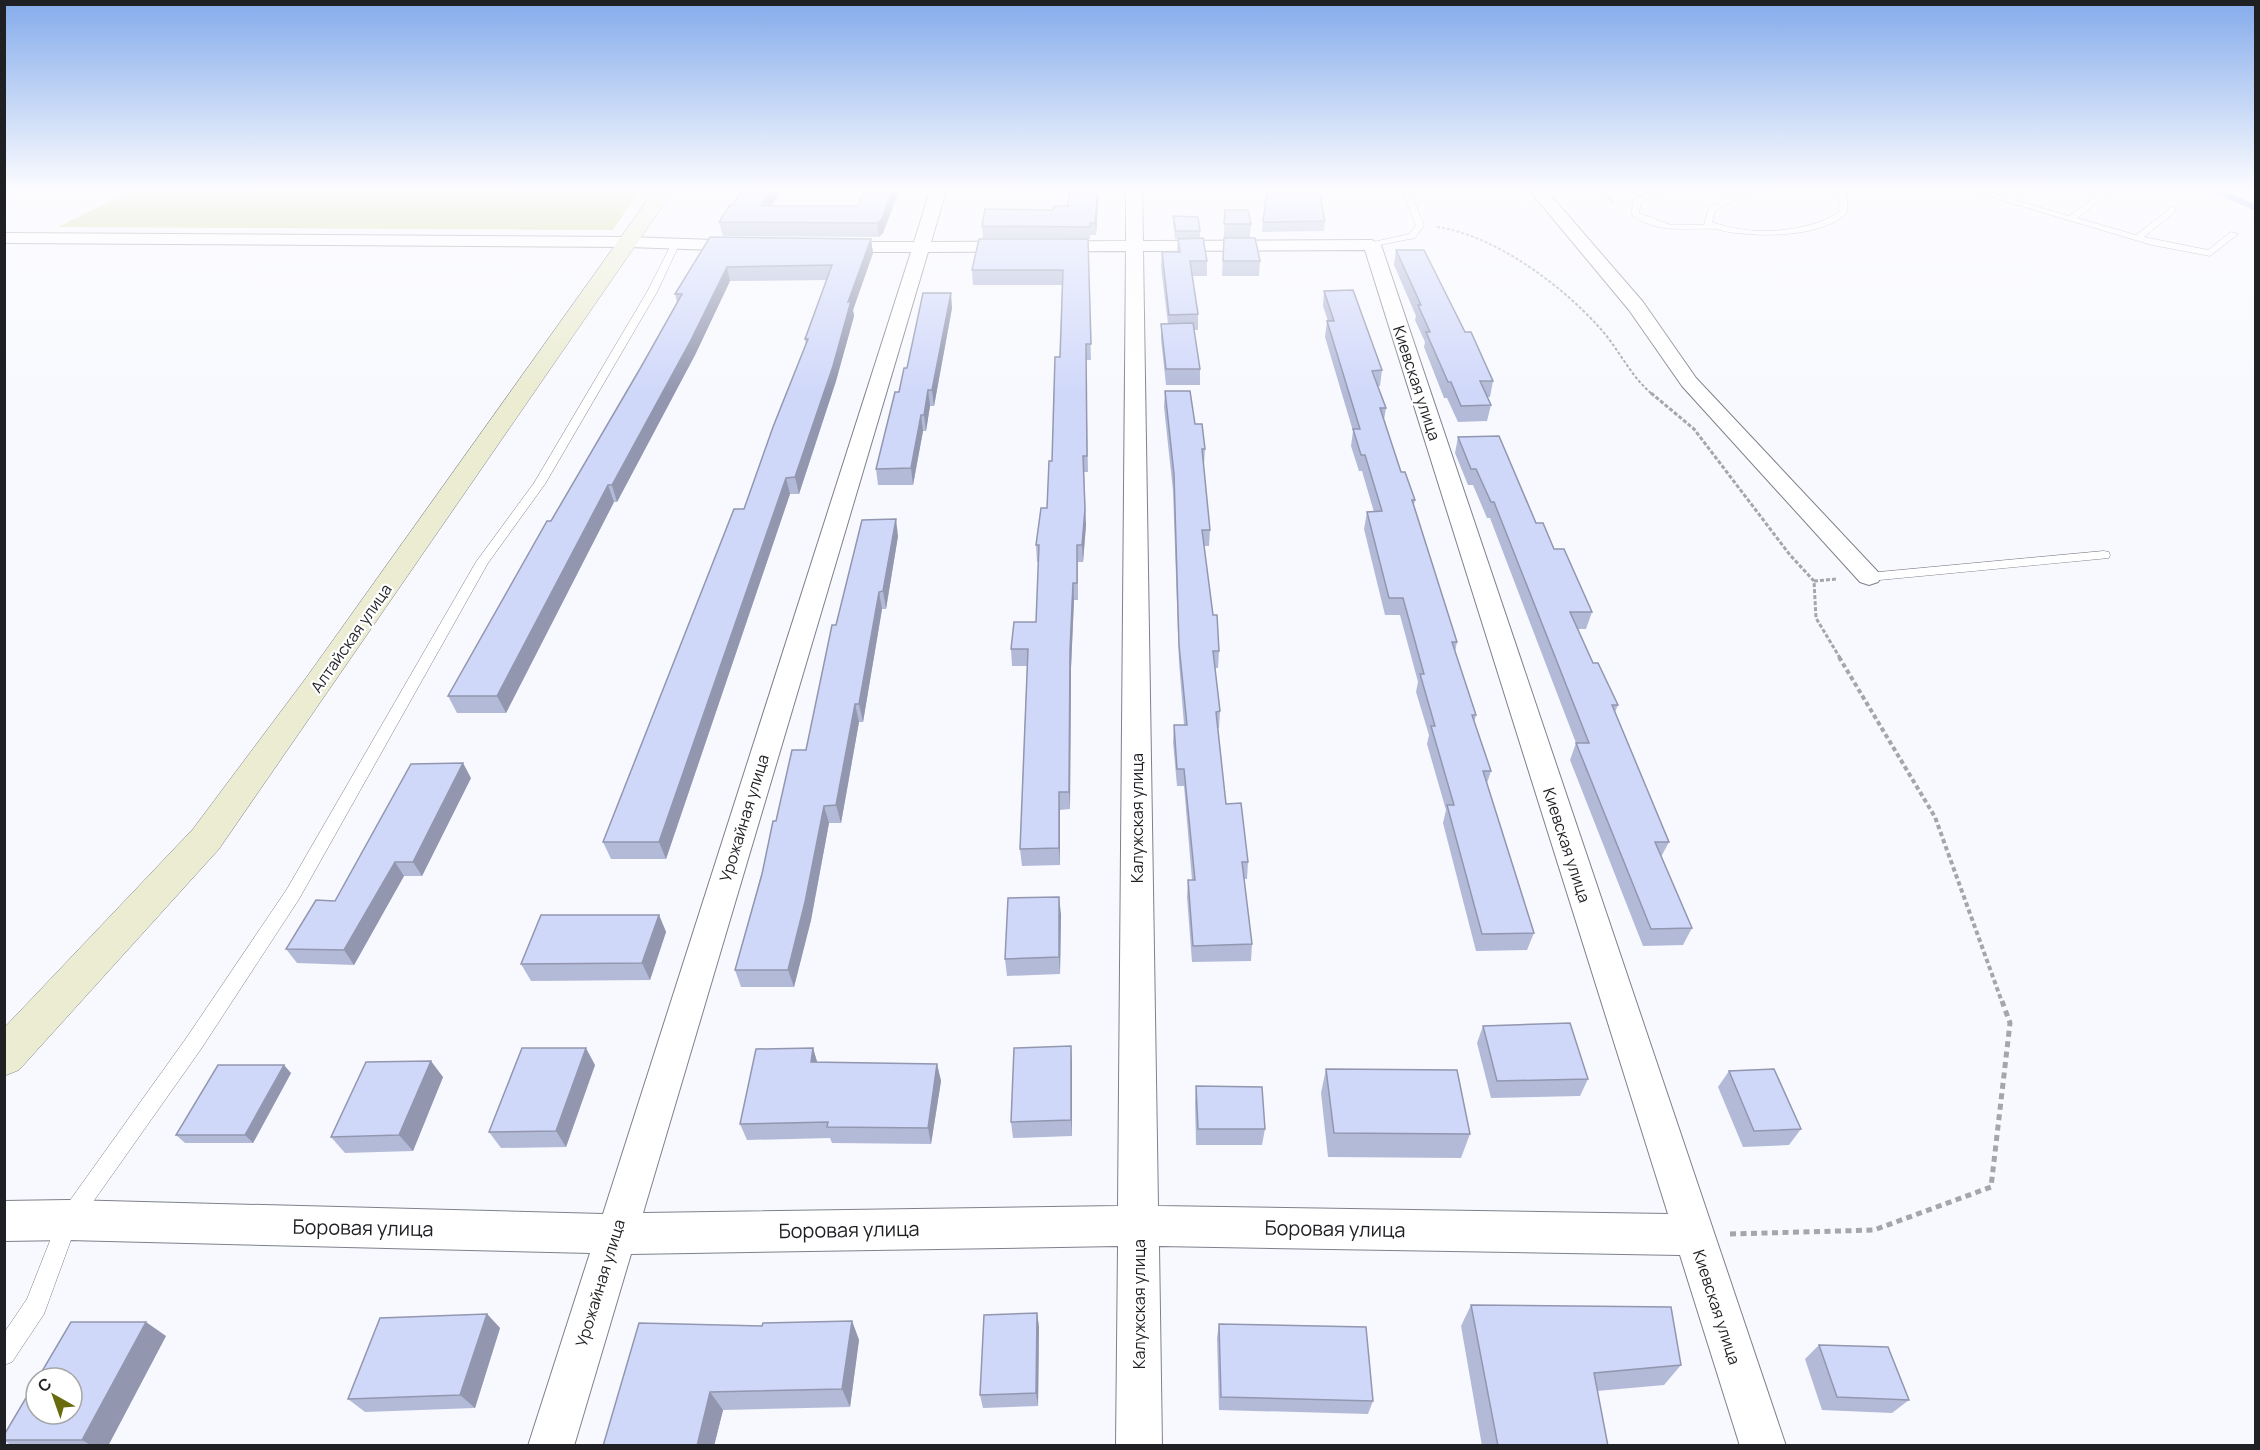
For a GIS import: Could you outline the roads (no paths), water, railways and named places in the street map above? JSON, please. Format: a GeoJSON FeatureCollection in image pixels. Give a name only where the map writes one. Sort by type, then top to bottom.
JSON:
{"type":"FeatureCollection","features":[{"type":"Feature","properties":{"kind":"main road","name":"Алтайская улица"},"geometry":{"type":"LineString","coordinates":[[4,1057],[206,839],[324,676],[616,259]]}},
{"type":"Feature","properties":{"kind":"street","name":"Урожайная улица"},"geometry":{"type":"LineString","coordinates":[[551,1446],[919,259]]}},
{"type":"Feature","properties":{"kind":"street","name":"Калужская улица"},"geometry":{"type":"LineString","coordinates":[[1135,259],[1139,1446]]}},
{"type":"Feature","properties":{"kind":"street","name":"Киевская улица"},"geometry":{"type":"LineString","coordinates":[[1376,259],[1763,1446]]}},
{"type":"Feature","properties":{"kind":"street"},"geometry":{"type":"LineString","coordinates":[[1596,259],[1636,306],[1689,382],[1869,577]]}},
{"type":"Feature","properties":{"kind":"street","name":"Боровая улица"},"geometry":{"type":"LineString","coordinates":[[4,1221],[68,1220],[615,1234],[1138,1226],[1693,1234]]}},
{"type":"Feature","properties":{"kind":"lane"},"geometry":{"type":"LineString","coordinates":[[4,1354],[36,1306],[68,1220],[194,1043],[293,894],[482,562],[539,484],[652,292],[668,259]]}},
{"type":"Feature","properties":{"kind":"lane"},"geometry":{"type":"LineString","coordinates":[[1869,577],[2104,555]]}}]}
